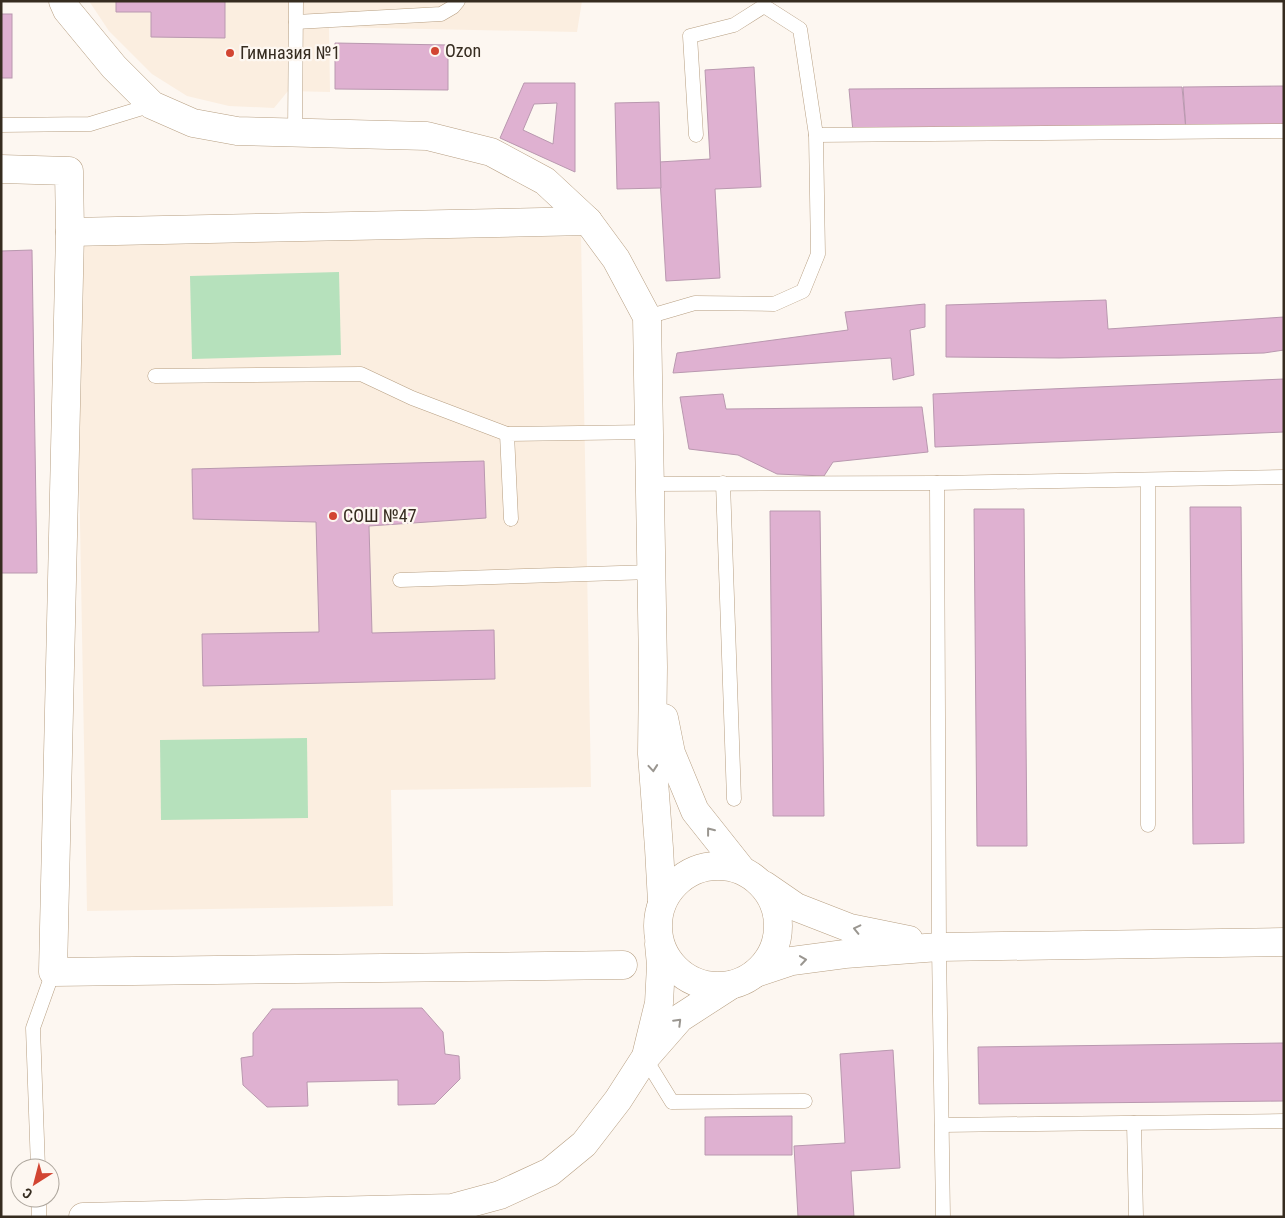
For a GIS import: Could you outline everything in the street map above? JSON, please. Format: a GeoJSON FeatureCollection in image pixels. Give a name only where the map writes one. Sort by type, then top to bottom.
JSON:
{"type":"FeatureCollection","features":[{"type":"Feature","properties":{"kind":"street"},"geometry":{"type":"LineString","coordinates":[[63,1],[67,10],[114,67],[152,105],[193,123],[237,131],[427,136],[491,152],[545,180],[588,221],[616,259],[647,317],[652,572],[652,754],[660,848],[662,902],[658,918],[661,965],[659,1004],[646,1058]]}},
{"type":"Feature","properties":{"kind":"street"},"geometry":{"type":"LineString","coordinates":[[1,170],[69,170],[70,232],[52,972],[623,965]]}},
{"type":"Feature","properties":{"kind":"street"},"geometry":{"type":"LineString","coordinates":[[70,232],[588,221]]}},
{"type":"Feature","properties":{"kind":"street"},"geometry":{"type":"LineString","coordinates":[[653,667],[671,753],[695,811],[741,869]]}},
{"type":"Feature","properties":{"kind":"street"},"geometry":{"type":"LineString","coordinates":[[662,902],[672,886],[686,874],[704,867],[722,865],[741,869],[796,907],[850,928],[939,947]]}},
{"type":"Feature","properties":{"kind":"street"},"geometry":{"type":"LineString","coordinates":[[756,973],[770,958],[777,940],[779,921],[774,902],[764,885]]}},
{"type":"Feature","properties":{"kind":"street"},"geometry":{"type":"LineString","coordinates":[[659,939],[662,950],[674,967],[691,980],[711,986],[731,985]]}},
{"type":"Feature","properties":{"kind":"street"},"geometry":{"type":"LineString","coordinates":[[83,1217],[452,1208],[500,1195],[550,1172],[584,1144],[618,1100],[646,1058],[680,1018],[731,985],[745,980],[756,973],[792,961],[845,954],[939,947],[1284,942]]}},
{"type":"Feature","properties":{"kind":"lane"},"geometry":{"type":"LineString","coordinates":[[295,133],[296,1]]}},
{"type":"Feature","properties":{"kind":"lane"},"geometry":{"type":"LineString","coordinates":[[296,22],[441,14],[453,7],[458,1]]}},
{"type":"Feature","properties":{"kind":"lane"},"geometry":{"type":"LineString","coordinates":[[647,317],[695,303],[774,304],[803,291],[818,254],[816,134],[800,29],[764,3],[734,25],[690,36],[696,136]]}},
{"type":"Feature","properties":{"kind":"lane"},"geometry":{"type":"LineString","coordinates":[[1,125],[90,124],[152,105]]}},
{"type":"Feature","properties":{"kind":"lane"},"geometry":{"type":"LineString","coordinates":[[816,134],[1284,131]]}},
{"type":"Feature","properties":{"kind":"lane"},"geometry":{"type":"LineString","coordinates":[[155,376],[361,374],[412,398],[506,434],[650,432]]}},
{"type":"Feature","properties":{"kind":"lane"},"geometry":{"type":"LineString","coordinates":[[506,434],[511,519]]}},
{"type":"Feature","properties":{"kind":"lane"},"geometry":{"type":"LineString","coordinates":[[650,484],[938,483],[1284,478]]}},
{"type":"Feature","properties":{"kind":"lane"},"geometry":{"type":"LineString","coordinates":[[1148,480],[1148,825]]}},
{"type":"Feature","properties":{"kind":"lane"},"geometry":{"type":"LineString","coordinates":[[723,483],[734,799]]}},
{"type":"Feature","properties":{"kind":"lane"},"geometry":{"type":"LineString","coordinates":[[938,483],[939,947],[944,1217]]}},
{"type":"Feature","properties":{"kind":"lane"},"geometry":{"type":"LineString","coordinates":[[400,580],[652,572]]}},
{"type":"Feature","properties":{"kind":"lane"},"geometry":{"type":"LineString","coordinates":[[38,1158],[33,1028],[52,972]]}},
{"type":"Feature","properties":{"kind":"lane"},"geometry":{"type":"LineString","coordinates":[[646,1058],[672,1102],[805,1101]]}},
{"type":"Feature","properties":{"kind":"lane"},"geometry":{"type":"LineString","coordinates":[[942,1125],[1284,1121]]}},
{"type":"Feature","properties":{"kind":"lane"},"geometry":{"type":"LineString","coordinates":[[1134,1123],[1136,1217]]}},
{"type":"Feature","properties":{"kind":"shaded area","name":"Гимназия №1"},"geometry":{"type":"Polygon","coordinates":[[[89,1],[582,1],[577,32],[329,27],[330,92],[288,91],[274,108],[229,106],[187,96],[152,74],[109,31],[89,1]]]}},
{"type":"Feature","properties":{"kind":"shaded area","name":"СОШ №47"},"geometry":{"type":"Polygon","coordinates":[[[581,236],[591,787],[391,790],[393,906],[87,911],[75,245],[581,236]]]}},
{"type":"Feature","properties":{"kind":"green space"},"geometry":{"type":"Polygon","coordinates":[[[339,272],[341,355],[192,359],[190,276],[339,272]]]}},
{"type":"Feature","properties":{"kind":"green space"},"geometry":{"type":"Polygon","coordinates":[[[307,738],[308,818],[161,820],[160,740],[307,738]]]}},
{"type":"Feature","properties":{"kind":"building"},"geometry":{"type":"Polygon","coordinates":[[[116,1],[225,1],[225,38],[151,37],[151,12],[116,12],[116,1]]]}},
{"type":"Feature","properties":{"kind":"building"},"geometry":{"type":"Polygon","coordinates":[[[1,14],[12,14],[12,78],[1,78],[1,14]]]}},
{"type":"Feature","properties":{"kind":"building"},"geometry":{"type":"Polygon","coordinates":[[[335,43],[448,45],[448,90],[335,89],[335,43]]]}},
{"type":"Feature","properties":{"kind":"building"},"geometry":{"type":"Polygon","coordinates":[[[754,67],[761,187],[715,189],[720,278],[666,281],[659,162],[710,159],[705,70],[754,67]]]}},
{"type":"Feature","properties":{"kind":"building"},"geometry":{"type":"Polygon","coordinates":[[[524,83],[575,83],[575,172],[500,138],[524,83]],[[557,103],[534,104],[523,130],[553,144],[557,103]]]}},
{"type":"Feature","properties":{"kind":"building"},"geometry":{"type":"Polygon","coordinates":[[[1284,86],[1284,129],[1186,130],[1183,87],[1284,86]]]}},
{"type":"Feature","properties":{"kind":"building"},"geometry":{"type":"Polygon","coordinates":[[[1182,87],[1186,131],[853,132],[849,89],[1182,87]]]}},
{"type":"Feature","properties":{"kind":"building"},"geometry":{"type":"Polygon","coordinates":[[[659,102],[661,188],[617,189],[615,103],[659,102]]]}},
{"type":"Feature","properties":{"kind":"building"},"geometry":{"type":"Polygon","coordinates":[[[32,250],[37,573],[1,573],[1,251],[32,250]]]}},
{"type":"Feature","properties":{"kind":"building"},"geometry":{"type":"Polygon","coordinates":[[[1106,300],[1108,329],[1284,317],[1284,350],[1264,353],[1059,358],[946,357],[946,305],[1106,300]]]}},
{"type":"Feature","properties":{"kind":"building"},"geometry":{"type":"Polygon","coordinates":[[[925,304],[925,327],[910,330],[914,375],[893,380],[891,358],[673,373],[677,353],[848,330],[845,312],[925,304]]]}},
{"type":"Feature","properties":{"kind":"building"},"geometry":{"type":"Polygon","coordinates":[[[1284,379],[1284,432],[935,447],[933,394],[1284,379]]]}},
{"type":"Feature","properties":{"kind":"building"},"geometry":{"type":"Polygon","coordinates":[[[723,394],[726,409],[922,407],[928,452],[833,462],[824,476],[777,474],[738,455],[689,449],[680,397],[723,394]]]}},
{"type":"Feature","properties":{"kind":"building"},"geometry":{"type":"Polygon","coordinates":[[[484,461],[486,518],[369,526],[372,633],[494,630],[495,679],[203,686],[202,634],[319,632],[316,522],[193,519],[192,469],[484,461]]]}},
{"type":"Feature","properties":{"kind":"building"},"geometry":{"type":"Polygon","coordinates":[[[1190,507],[1241,507],[1244,843],[1193,844],[1190,507]]]}},
{"type":"Feature","properties":{"kind":"building"},"geometry":{"type":"Polygon","coordinates":[[[974,509],[1024,509],[1027,846],[977,846],[974,509]]]}},
{"type":"Feature","properties":{"kind":"building"},"geometry":{"type":"Polygon","coordinates":[[[770,511],[820,511],[824,816],[773,816],[770,511]]]}},
{"type":"Feature","properties":{"kind":"building"},"geometry":{"type":"Polygon","coordinates":[[[422,1008],[443,1032],[445,1054],[459,1056],[460,1079],[435,1104],[398,1105],[398,1080],[307,1082],[308,1106],[267,1107],[243,1085],[241,1058],[253,1056],[253,1033],[272,1009],[422,1008]]]}},
{"type":"Feature","properties":{"kind":"building"},"geometry":{"type":"Polygon","coordinates":[[[1284,1043],[1284,1101],[979,1104],[978,1047],[1284,1043]]]}},
{"type":"Feature","properties":{"kind":"building"},"geometry":{"type":"Polygon","coordinates":[[[893,1050],[900,1168],[851,1171],[854,1217],[798,1217],[794,1146],[845,1143],[840,1054],[893,1050]]]}},
{"type":"Feature","properties":{"kind":"building"},"geometry":{"type":"Polygon","coordinates":[[[792,1116],[792,1155],[705,1155],[705,1117],[792,1116]]]}},
{"type":"Feature","properties":{"kind":"place","name":"Ozon"},"geometry":{"type":"Point","coordinates":[435,51]}},
{"type":"Feature","properties":{"kind":"place","name":"Гимназия №1"},"geometry":{"type":"Point","coordinates":[230,53]}},
{"type":"Feature","properties":{"kind":"place","name":"СОШ №47"},"geometry":{"type":"Point","coordinates":[333,516]}}]}
